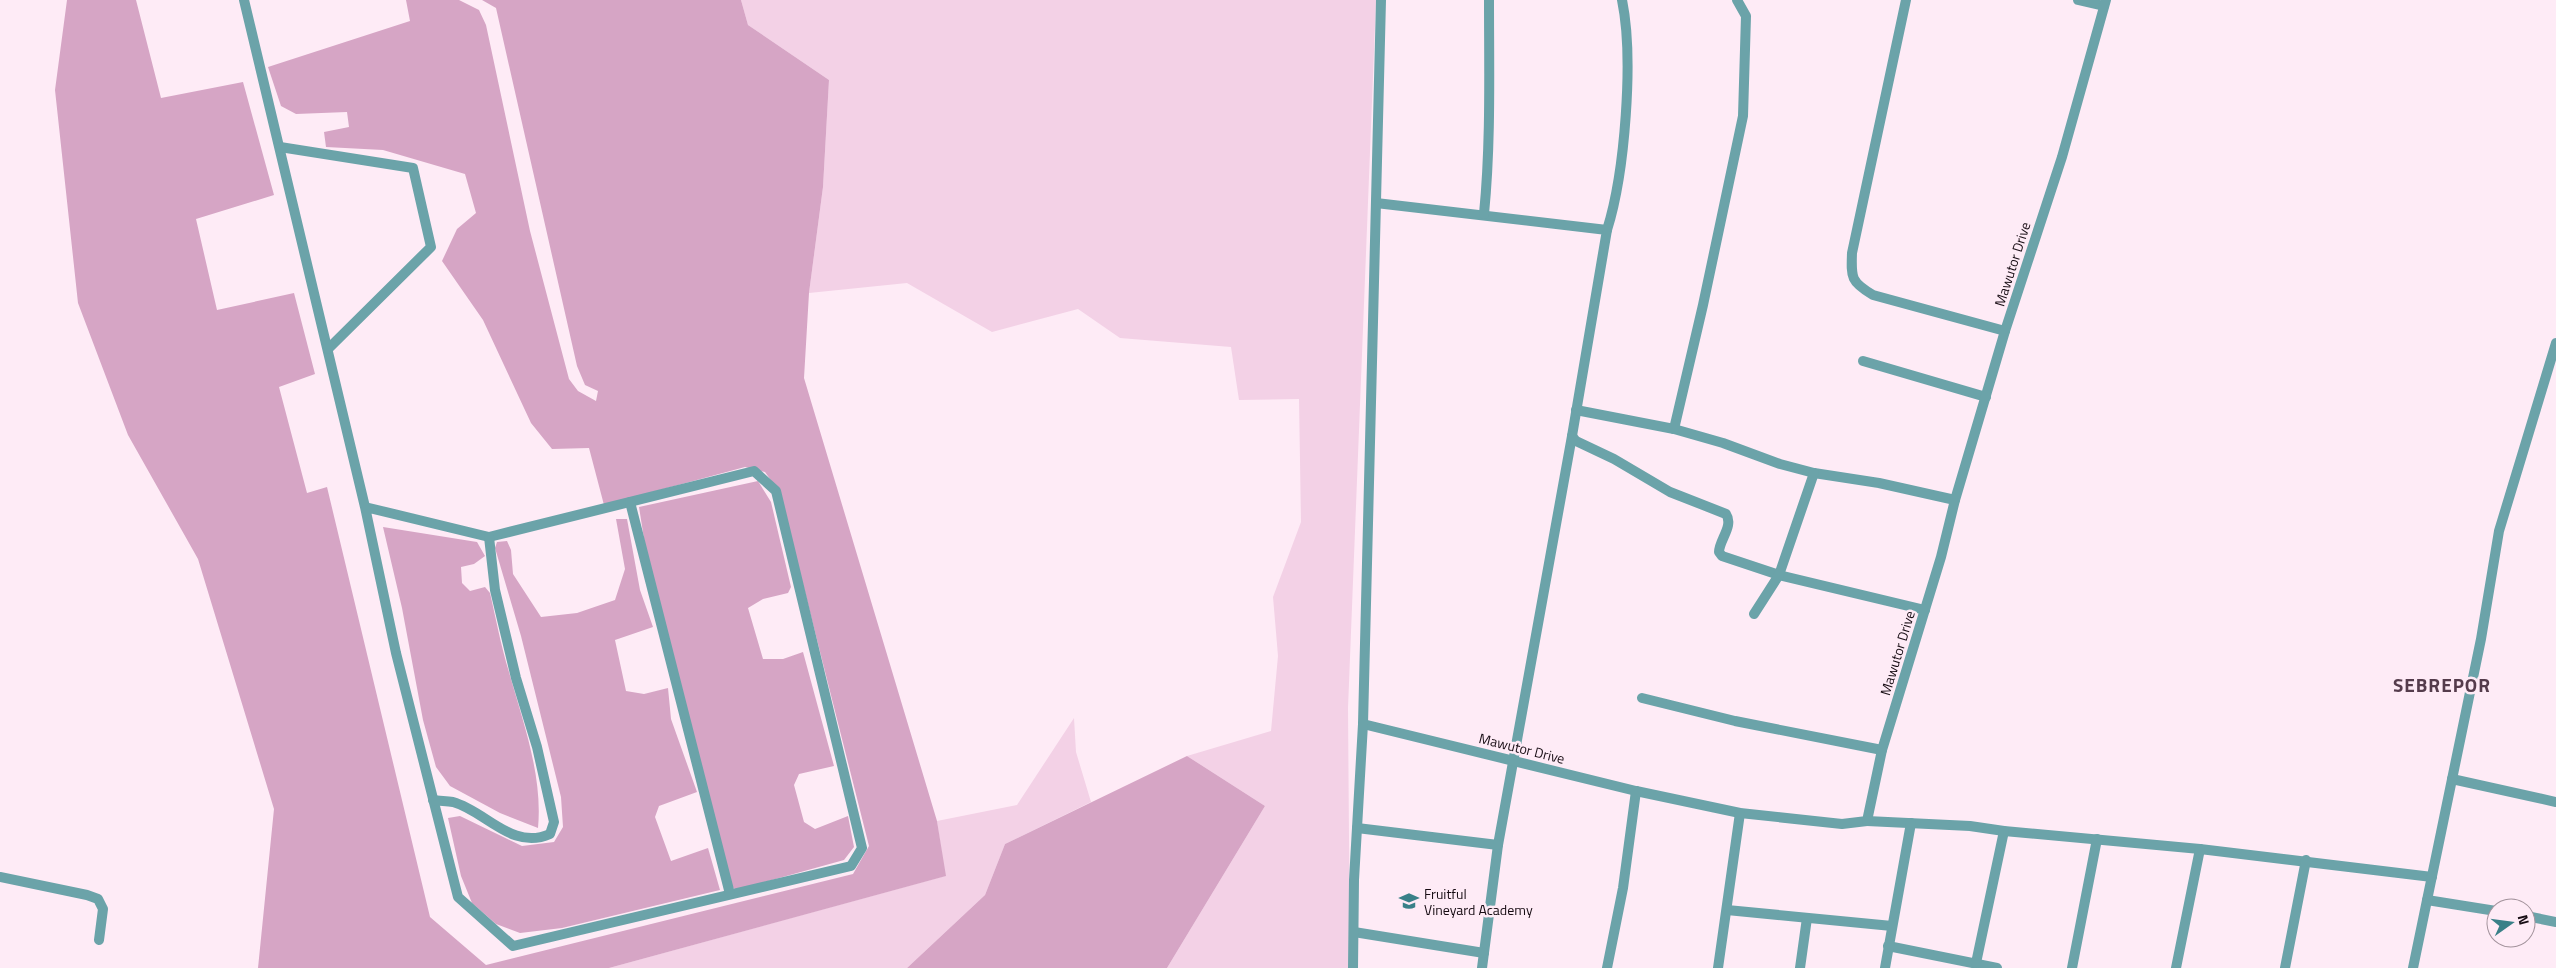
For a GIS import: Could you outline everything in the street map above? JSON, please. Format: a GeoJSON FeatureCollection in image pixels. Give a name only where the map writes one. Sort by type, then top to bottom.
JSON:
{"type":"FeatureCollection","features":[{"type":"Feature","properties":{"kind":"street"},"geometry":{"type":"LineString","coordinates":[[244,0],[366,507],[396,653],[458,897],[513,946],[851,866],[862,848],[776,491],[754,471],[489,537],[366,507]]}},
{"type":"Feature","properties":{"kind":"street"},"geometry":{"type":"LineString","coordinates":[[1353,968],[1357,828],[1363,724],[1381,0]]}},
{"type":"Feature","properties":{"kind":"street"},"geometry":{"type":"LineString","coordinates":[[1484,214],[1488,171],[1488,111],[1491,77],[1489,0]]}},
{"type":"Feature","properties":{"kind":"street"},"geometry":{"type":"LineString","coordinates":[[1482,968],[1498,846],[1607,230],[1619,175],[1626,91],[1626,45],[1622,0]]}},
{"type":"Feature","properties":{"kind":"street"},"geometry":{"type":"LineString","coordinates":[[1674,429],[1703,305],[1743,116],[1746,16],[1738,0]]}},
{"type":"Feature","properties":{"kind":"street"},"geometry":{"type":"LineString","coordinates":[[1906,0],[1852,253],[1852,279],[1858,286],[1873,295],[2005,331]]}},
{"type":"Feature","properties":{"kind":"street"},"geometry":{"type":"LineString","coordinates":[[2078,0],[2104,3]]}},
{"type":"Feature","properties":{"kind":"street","name":"Mawutor Drive"},"geometry":{"type":"LineString","coordinates":[[1363,724],[1636,791],[1740,814],[1842,824],[1867,821],[1882,750],[1941,557],[1955,500],[2005,331],[2062,157],[2104,3]]}},
{"type":"Feature","properties":{"kind":"street"},"geometry":{"type":"LineString","coordinates":[[280,147],[413,168],[431,247],[328,349]]}},
{"type":"Feature","properties":{"kind":"street"},"geometry":{"type":"LineString","coordinates":[[1376,203],[1484,214],[1607,230]]}},
{"type":"Feature","properties":{"kind":"street"},"geometry":{"type":"LineString","coordinates":[[2413,968],[2481,639],[2499,531],[2556,343]]}},
{"type":"Feature","properties":{"kind":"street"},"geometry":{"type":"LineString","coordinates":[[1863,361],[1986,397]]}},
{"type":"Feature","properties":{"kind":"street"},"geometry":{"type":"LineString","coordinates":[[1576,410],[1674,429],[1723,443],[1780,464],[1814,473],[1879,483],[1955,500]]}},
{"type":"Feature","properties":{"kind":"street"},"geometry":{"type":"LineString","coordinates":[[1572,436],[1576,441],[1614,459],[1670,492],[1726,514],[1729,518],[1728,526],[1719,546],[1719,552],[1722,556],[1779,575],[1925,610]]}},
{"type":"Feature","properties":{"kind":"street"},"geometry":{"type":"LineString","coordinates":[[1754,614],[1779,575],[1814,473]]}},
{"type":"Feature","properties":{"kind":"street"},"geometry":{"type":"LineString","coordinates":[[630,502],[730,894]]}},
{"type":"Feature","properties":{"kind":"street"},"geometry":{"type":"LineString","coordinates":[[433,800],[454,802],[524,839],[539,839],[550,834],[554,822],[537,747],[516,678],[495,590],[489,537]]}},
{"type":"Feature","properties":{"kind":"street"},"geometry":{"type":"LineString","coordinates":[[1642,698],[1735,721],[1882,750]]}},
{"type":"Feature","properties":{"kind":"street"},"geometry":{"type":"LineString","coordinates":[[2452,779],[2518,796],[2556,802]]}},
{"type":"Feature","properties":{"kind":"street"},"geometry":{"type":"LineString","coordinates":[[1607,968],[1623,888],[1636,791]]}},
{"type":"Feature","properties":{"kind":"street"},"geometry":{"type":"LineString","coordinates":[[1718,968],[1740,814]]}},
{"type":"Feature","properties":{"kind":"street"},"geometry":{"type":"LineString","coordinates":[[1867,821],[1970,826],[2004,831],[2306,860],[2432,877]]}},
{"type":"Feature","properties":{"kind":"street"},"geometry":{"type":"LineString","coordinates":[[1885,968],[1911,823]]}},
{"type":"Feature","properties":{"kind":"street"},"geometry":{"type":"LineString","coordinates":[[1357,828],[1498,846]]}},
{"type":"Feature","properties":{"kind":"street"},"geometry":{"type":"LineString","coordinates":[[1976,963],[2004,831]]}},
{"type":"Feature","properties":{"kind":"street"},"geometry":{"type":"LineString","coordinates":[[2072,968],[2097,839]]}},
{"type":"Feature","properties":{"kind":"street"},"geometry":{"type":"LineString","coordinates":[[2176,968],[2200,849]]}},
{"type":"Feature","properties":{"kind":"street"},"geometry":{"type":"LineString","coordinates":[[2285,968],[2306,860]]}},
{"type":"Feature","properties":{"kind":"street"},"geometry":{"type":"LineString","coordinates":[[0,877],[98,899],[103,909],[99,940]]}},
{"type":"Feature","properties":{"kind":"street"},"geometry":{"type":"LineString","coordinates":[[2427,900],[2486,909]]}},
{"type":"Feature","properties":{"kind":"street"},"geometry":{"type":"LineString","coordinates":[[1726,910],[1892,926]]}},
{"type":"Feature","properties":{"kind":"street"},"geometry":{"type":"LineString","coordinates":[[1800,968],[1807,918]]}},
{"type":"Feature","properties":{"kind":"street"},"geometry":{"type":"LineString","coordinates":[[2536,918],[2556,922]]}},
{"type":"Feature","properties":{"kind":"street"},"geometry":{"type":"LineString","coordinates":[[1354,932],[1484,953]]}},
{"type":"Feature","properties":{"kind":"street"},"geometry":{"type":"LineString","coordinates":[[1888,946],[1997,968]]}},
{"type":"Feature","properties":{"kind":"shaded area"},"geometry":{"type":"Polygon","coordinates":[[[67,0],[136,0],[161,98],[243,82],[274,195],[196,219],[217,310],[294,293],[315,374],[279,387],[307,493],[327,487],[430,917],[486,965],[853,874],[869,846],[780,493],[765,472],[745,467],[604,505],[589,448],[552,449],[531,423],[483,320],[442,261],[457,229],[476,213],[465,174],[383,150],[326,147],[324,132],[349,127],[347,112],[296,114],[281,106],[268,67],[410,21],[406,0],[459,0],[479,10],[486,25],[530,231],[569,379],[578,391],[596,401],[598,391],[585,385],[577,366],[496,8],[482,0],[741,0],[748,25],[829,80],[823,187],[809,293],[804,378],[937,821],[946,876],[609,968],[258,968],[274,809],[198,559],[128,435],[78,303],[55,90],[67,0]]]}},
{"type":"Feature","properties":{"kind":"shaded area"},"geometry":{"type":"Polygon","coordinates":[[[741,0],[1376,0],[1348,708],[1350,968],[1167,968],[1265,806],[1187,756],[1271,731],[1278,656],[1273,597],[1301,522],[1299,399],[1239,400],[1231,347],[1120,338],[1078,309],[992,332],[907,283],[809,293],[823,187],[829,80],[748,25],[741,0]]]}},
{"type":"Feature","properties":{"kind":"shaded area"},"geometry":{"type":"Polygon","coordinates":[[[758,481],[771,502],[791,587],[788,593],[763,599],[748,608],[763,659],[783,659],[803,652],[834,766],[799,774],[794,785],[804,822],[815,829],[848,816],[854,847],[844,860],[736,890],[730,885],[645,545],[639,507],[758,481]]]}},
{"type":"Feature","properties":{"kind":"shaded area"},"geometry":{"type":"Polygon","coordinates":[[[616,519],[627,519],[640,590],[653,627],[615,640],[626,691],[644,694],[668,688],[671,719],[697,792],[659,806],[655,817],[671,861],[708,848],[720,890],[562,928],[520,933],[496,924],[472,903],[461,876],[448,818],[460,816],[522,846],[554,842],[563,827],[561,797],[521,636],[495,548],[497,542],[507,541],[511,550],[513,574],[541,617],[577,613],[615,600],[625,569],[616,519]]]}},
{"type":"Feature","properties":{"kind":"shaded area"},"geometry":{"type":"Polygon","coordinates":[[[383,527],[477,542],[485,556],[474,564],[461,567],[462,583],[470,591],[485,587],[490,593],[531,749],[538,789],[538,828],[500,813],[450,786],[436,767],[423,720],[402,608],[383,527]]]}},
{"type":"Feature","properties":{"kind":"shaded area"},"geometry":{"type":"Polygon","coordinates":[[[1074,718],[1076,752],[1091,802],[1005,844],[985,895],[907,968],[609,968],[945,876],[937,821],[1017,805],[1074,718]]]}},
{"type":"Feature","properties":{"kind":"shaded area"},"geometry":{"type":"Polygon","coordinates":[[[1187,756],[1265,806],[1167,968],[907,968],[985,895],[1005,844],[1187,756]]]}},
{"type":"Feature","properties":{"kind":"place","name":"Fruitful Vineyard Academy"},"geometry":{"type":"Point","coordinates":[1409,901]}},
{"type":"Feature","properties":{"kind":"district","name":"SEBREPOR"},"geometry":{"type":"Point","coordinates":[2442,684]}}]}
